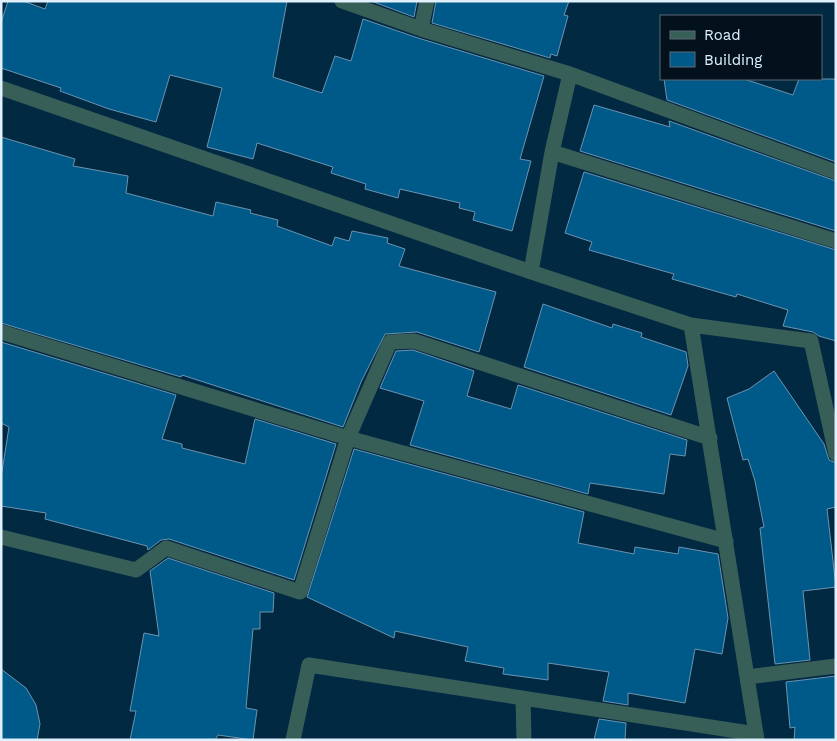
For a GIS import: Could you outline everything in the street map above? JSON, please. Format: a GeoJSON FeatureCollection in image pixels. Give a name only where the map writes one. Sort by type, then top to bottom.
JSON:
{"type":"FeatureCollection","features":[{"type":"Feature","properties":{"kind":"street"},"geometry":{"type":"LineString","coordinates":[[342,1],[421,29],[570,74],[836,172]]}},
{"type":"Feature","properties":{"kind":"street"},"geometry":{"type":"LineString","coordinates":[[421,29],[427,1]]}},
{"type":"Feature","properties":{"kind":"street"},"geometry":{"type":"LineString","coordinates":[[531,272],[552,152],[570,74]]}},
{"type":"Feature","properties":{"kind":"street"},"geometry":{"type":"LineString","coordinates":[[1,88],[531,272],[691,325],[811,341],[836,454]]}},
{"type":"Feature","properties":{"kind":"street"},"geometry":{"type":"LineString","coordinates":[[552,152],[836,241]]}},
{"type":"Feature","properties":{"kind":"street"},"geometry":{"type":"LineString","coordinates":[[293,740],[309,665],[757,737],[691,325]]}},
{"type":"Feature","properties":{"kind":"street"},"geometry":{"type":"LineString","coordinates":[[1,332],[348,438],[726,541]]}},
{"type":"Feature","properties":{"kind":"street"},"geometry":{"type":"LineString","coordinates":[[1,537],[136,570],[166,548],[300,592],[348,438],[390,342],[414,341],[710,438]]}},
{"type":"Feature","properties":{"kind":"street"},"geometry":{"type":"LineString","coordinates":[[747,677],[836,666]]}},
{"type":"Feature","properties":{"kind":"street"},"geometry":{"type":"LineString","coordinates":[[523,698],[524,740]]}},
{"type":"Feature","properties":{"kind":"building"},"geometry":{"type":"Polygon","coordinates":[[[8,1],[23,1],[45,9],[48,1],[287,1],[273,77],[322,93],[335,56],[351,61],[363,19],[418,38],[544,76],[520,159],[531,161],[512,231],[473,220],[475,212],[459,208],[460,203],[400,189],[398,198],[365,189],[366,184],[331,173],[333,167],[257,143],[253,159],[207,147],[222,88],[170,75],[156,122],[109,109],[60,91],[61,88],[1,68],[1,23],[8,1]]]}},
{"type":"Feature","properties":{"kind":"building"},"geometry":{"type":"Polygon","coordinates":[[[371,1],[417,1],[414,17],[371,1]]]}},
{"type":"Feature","properties":{"kind":"building"},"geometry":{"type":"Polygon","coordinates":[[[436,1],[569,1],[564,15],[568,16],[557,56],[551,54],[550,58],[432,23],[436,1]]]}},
{"type":"Feature","properties":{"kind":"building"},"geometry":{"type":"Polygon","coordinates":[[[836,79],[836,162],[667,100],[664,80],[747,80],[793,95],[799,80],[836,79]]]}},
{"type":"Feature","properties":{"kind":"building"},"geometry":{"type":"Polygon","coordinates":[[[594,105],[670,127],[669,121],[836,181],[836,231],[580,151],[594,105]]]}},
{"type":"Feature","properties":{"kind":"building"},"geometry":{"type":"Polygon","coordinates":[[[1,137],[75,159],[73,166],[128,176],[126,193],[213,216],[216,202],[251,210],[250,213],[278,220],[277,226],[332,246],[335,237],[349,241],[352,231],[388,238],[387,243],[405,249],[399,266],[496,292],[479,352],[417,332],[385,334],[361,382],[343,427],[182,375],[181,377],[1,323],[1,137]]]}},
{"type":"Feature","properties":{"kind":"building"},"geometry":{"type":"Polygon","coordinates":[[[584,172],[836,250],[836,341],[819,336],[813,332],[783,326],[788,310],[737,294],[736,297],[672,279],[674,274],[589,250],[592,242],[565,233],[584,172]]]}},
{"type":"Feature","properties":{"kind":"building"},"geometry":{"type":"Polygon","coordinates":[[[543,304],[612,328],[613,324],[642,333],[641,337],[686,352],[688,366],[671,415],[524,367],[543,304]]]}},
{"type":"Feature","properties":{"kind":"building"},"geometry":{"type":"Polygon","coordinates":[[[1,342],[176,395],[162,439],[182,444],[182,448],[245,464],[255,419],[336,444],[294,580],[169,539],[161,540],[148,550],[147,546],[45,519],[46,513],[1,506],[1,478],[9,427],[1,423],[1,342]]]}},
{"type":"Feature","properties":{"kind":"building"},"geometry":{"type":"Polygon","coordinates":[[[413,350],[474,371],[467,396],[511,409],[518,385],[687,440],[685,456],[670,454],[664,494],[590,483],[588,494],[410,445],[424,401],[380,388],[396,351],[413,350]]]}},
{"type":"Feature","properties":{"kind":"building"},"geometry":{"type":"Polygon","coordinates":[[[774,371],[824,444],[829,460],[836,463],[836,507],[827,509],[836,587],[803,591],[810,660],[775,664],[760,528],[764,527],[755,481],[748,459],[743,460],[727,398],[749,389],[774,371]]]}},
{"type":"Feature","properties":{"kind":"building"},"geometry":{"type":"Polygon","coordinates":[[[354,449],[584,512],[578,543],[634,554],[635,547],[678,554],[679,547],[718,554],[728,618],[722,654],[695,649],[685,703],[628,693],[628,705],[603,701],[609,672],[548,663],[548,680],[503,674],[504,668],[465,661],[468,647],[395,631],[394,638],[307,597],[354,449]]]}},
{"type":"Feature","properties":{"kind":"building"},"geometry":{"type":"Polygon","coordinates":[[[168,558],[274,593],[273,612],[260,612],[260,629],[253,629],[246,708],[257,710],[253,740],[218,735],[215,740],[130,740],[136,711],[130,711],[144,633],[159,636],[150,571],[168,558]]]}},
{"type":"Feature","properties":{"kind":"building"},"geometry":{"type":"Polygon","coordinates":[[[1,669],[26,688],[36,705],[40,724],[37,740],[1,740],[1,669]]]}},
{"type":"Feature","properties":{"kind":"building"},"geometry":{"type":"Polygon","coordinates":[[[836,676],[836,740],[794,740],[795,727],[790,728],[786,682],[836,676]]]}},
{"type":"Feature","properties":{"kind":"building"},"geometry":{"type":"Polygon","coordinates":[[[599,719],[626,723],[625,740],[594,740],[599,719]]]}}]}
